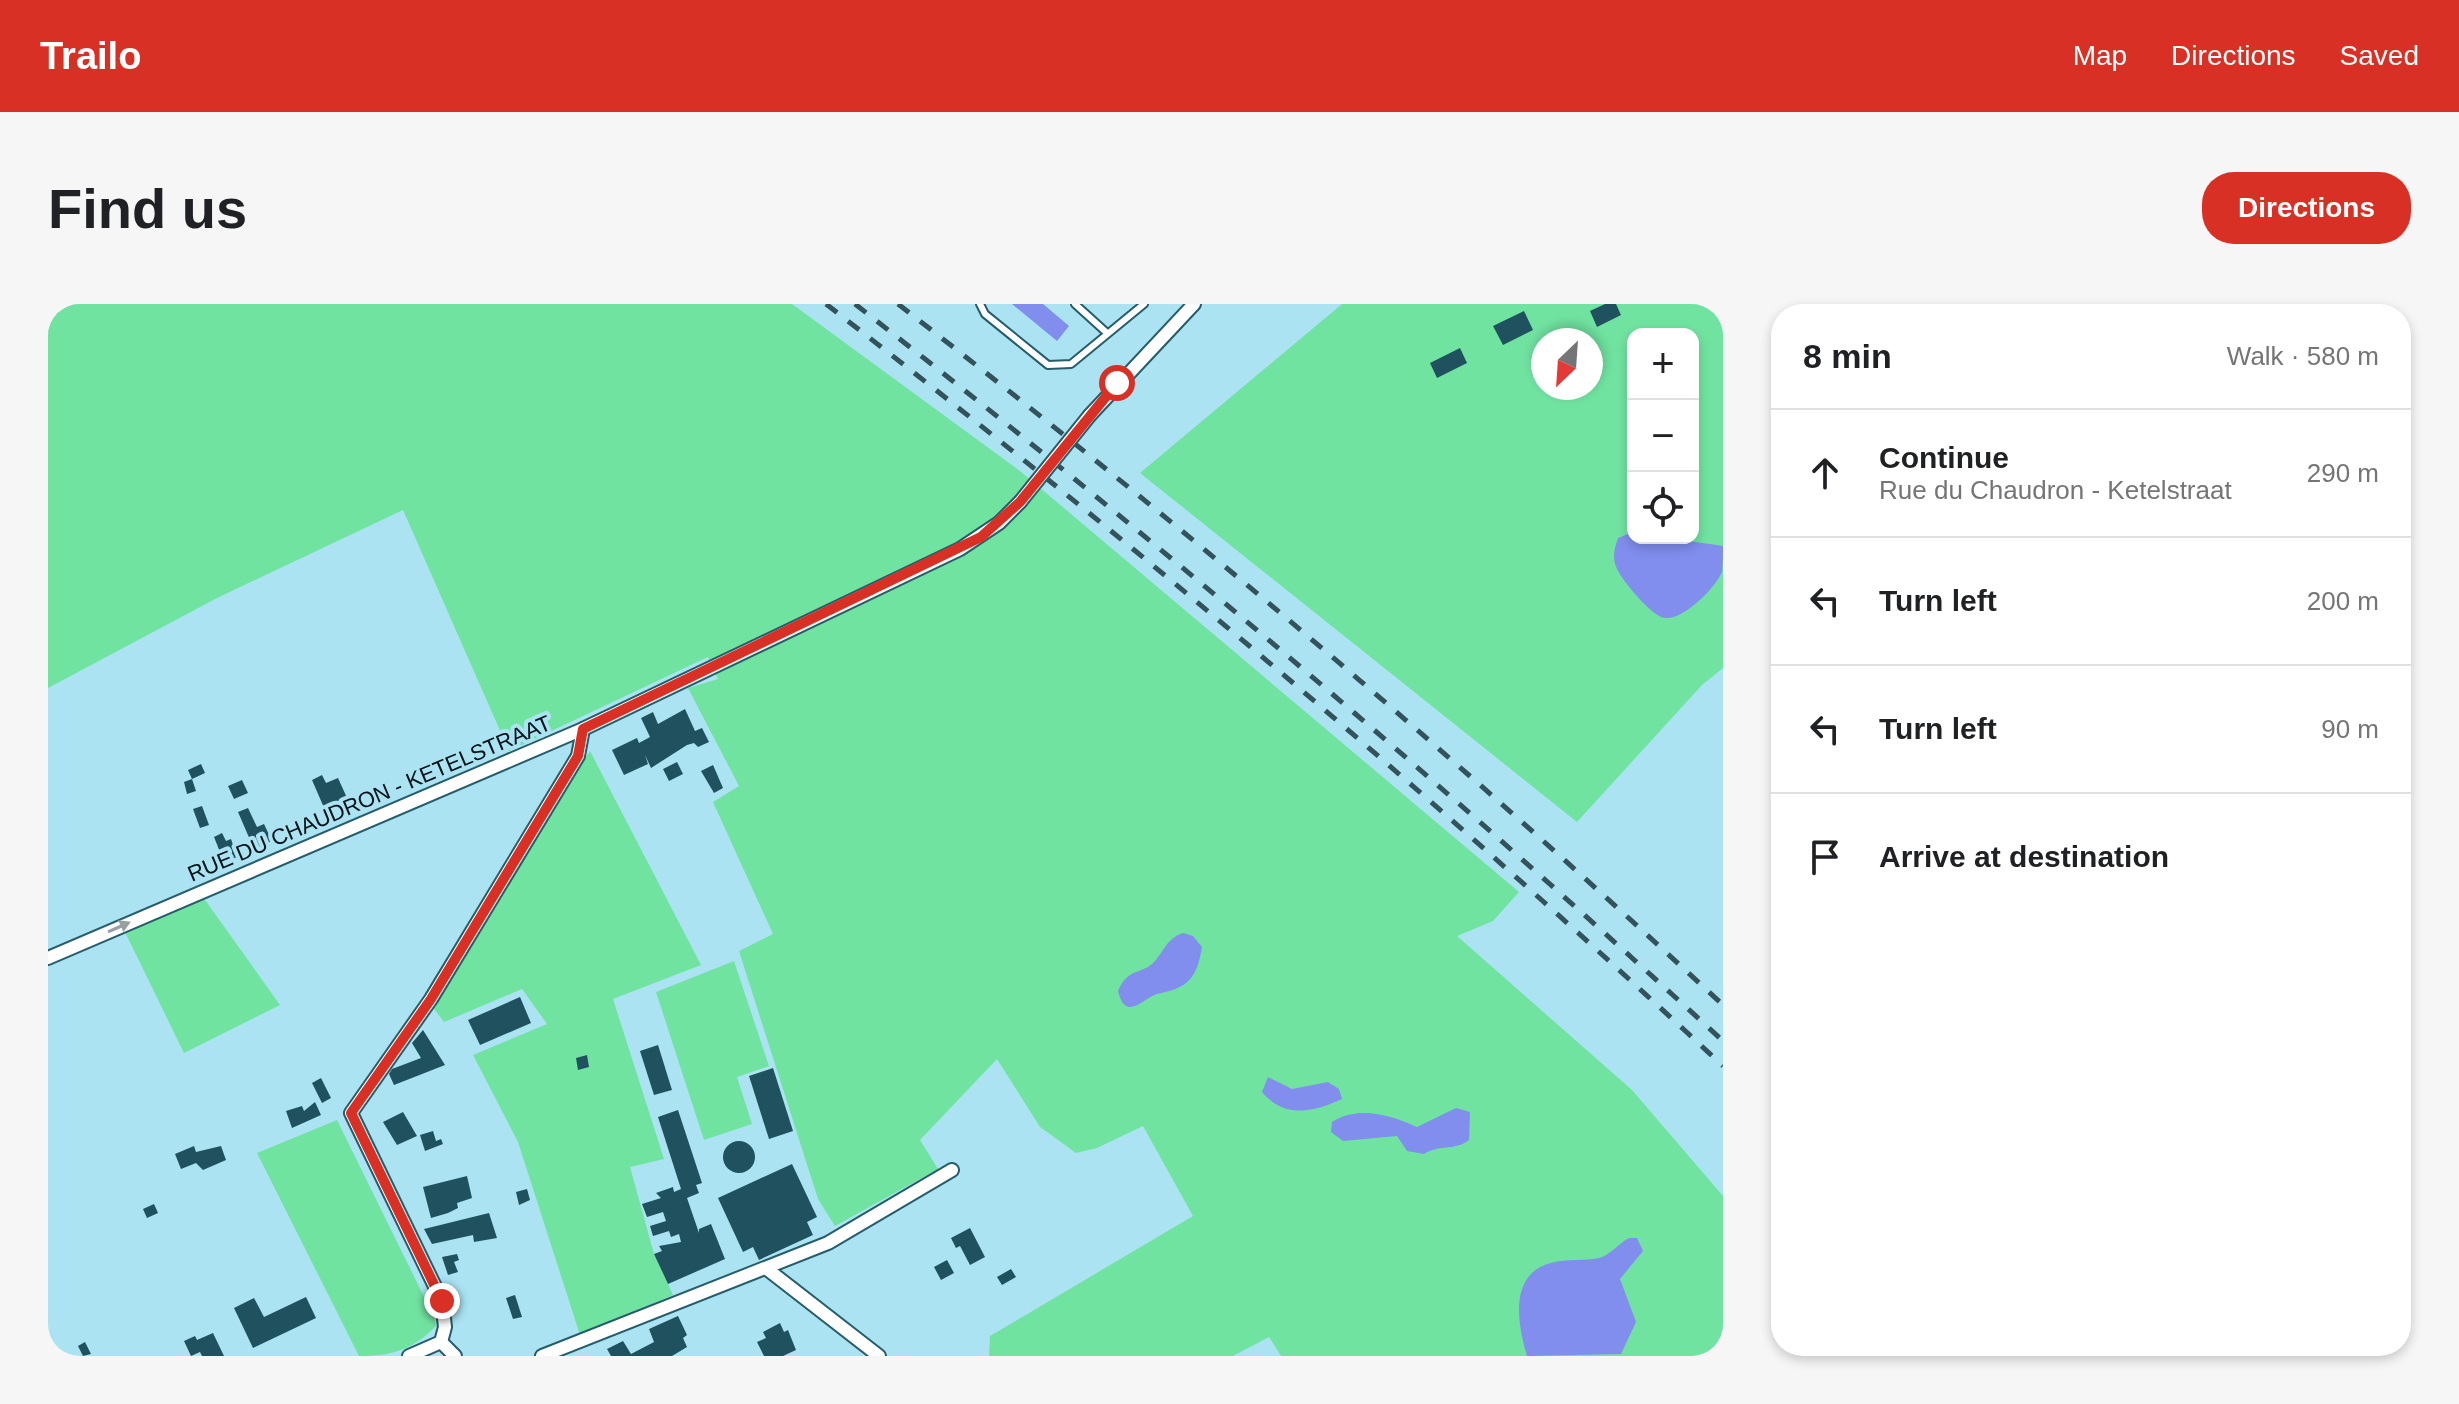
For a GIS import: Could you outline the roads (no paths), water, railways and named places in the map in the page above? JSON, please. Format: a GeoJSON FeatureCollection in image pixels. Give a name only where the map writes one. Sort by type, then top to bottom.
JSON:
{"type":"FeatureCollection","features":[{"type":"Feature","properties":{"kind":"street","name":"RUE DU CHAUDRON - KETELSTRAAT"},"geometry":{"type":"LineString","coordinates":[[48,958],[583,729],[960,549],[999,523],[1020,502],[1090,415],[1194,304]]}},
{"type":"Feature","properties":{"kind":"street"},"geometry":{"type":"LineString","coordinates":[[441,1342],[445,1327],[442,1301],[351,1113],[431,999],[570,770],[578,756],[583,729]]}},
{"type":"Feature","properties":{"kind":"street"},"geometry":{"type":"LineString","coordinates":[[542,1356],[828,1243],[952,1170]]}},
{"type":"Feature","properties":{"kind":"street"},"geometry":{"type":"LineString","coordinates":[[767,1269],[879,1356]]}},
{"type":"Feature","properties":{"kind":"street"},"geometry":{"type":"LineString","coordinates":[[409,1356],[441,1342]]}},
{"type":"Feature","properties":{"kind":"street"},"geometry":{"type":"LineString","coordinates":[[441,1342],[455,1356]]}},
{"type":"Feature","properties":{"kind":"lane"},"geometry":{"type":"LineString","coordinates":[[980,304],[985,314],[1048,365],[1071,364],[1144,304]]}},
{"type":"Feature","properties":{"kind":"lane"},"geometry":{"type":"LineString","coordinates":[[1075,304],[1107,333]]}},
{"type":"Feature","properties":{"kind":"water"},"geometry":{"type":"Polygon","coordinates":[[[1012,304],[1043,304],[1069,326],[1057,341],[1012,304]]]}},
{"type":"Feature","properties":{"kind":"water"},"geometry":{"type":"Polygon","coordinates":[[[1627,534],[1627,544],[1699,543],[1723,546],[1722,572],[1690,609],[1665,618],[1645,605],[1620,574],[1614,554],[1618,538],[1627,534]]]}},
{"type":"Feature","properties":{"kind":"water"},"geometry":{"type":"Polygon","coordinates":[[[1183,933],[1193,936],[1202,947],[1191,978],[1171,991],[1157,994],[1135,1006],[1126,1006],[1118,991],[1125,979],[1152,964],[1168,943],[1183,933]]]}},
{"type":"Feature","properties":{"kind":"water"},"geometry":{"type":"Polygon","coordinates":[[[1268,1077],[1292,1089],[1328,1082],[1339,1089],[1342,1099],[1310,1110],[1290,1110],[1271,1101],[1262,1092],[1268,1077]]]}},
{"type":"Feature","properties":{"kind":"water"},"geometry":{"type":"Polygon","coordinates":[[[1456,1108],[1470,1112],[1469,1140],[1424,1154],[1407,1151],[1397,1136],[1343,1141],[1331,1132],[1332,1122],[1353,1114],[1386,1116],[1417,1127],[1456,1108]]]}},
{"type":"Feature","properties":{"kind":"water"},"geometry":{"type":"Polygon","coordinates":[[[1629,1238],[1637,1238],[1643,1251],[1620,1279],[1636,1322],[1621,1354],[1527,1356],[1519,1314],[1523,1287],[1529,1276],[1540,1267],[1555,1262],[1603,1257],[1629,1238]]]}},
{"type":"Feature","properties":{"kind":"railway"},"geometry":{"type":"LineString","coordinates":[[826,304],[1057,487],[1283,674],[1395,770],[1723,1066]]}},
{"type":"Feature","properties":{"kind":"railway"},"geometry":{"type":"LineString","coordinates":[[855,304],[1078,482],[1297,664],[1512,850],[1723,1041]]}},
{"type":"Feature","properties":{"kind":"railway"},"geometry":{"type":"LineString","coordinates":[[898,304],[1110,472],[1318,645],[1523,823],[1723,1005]]}}]}
